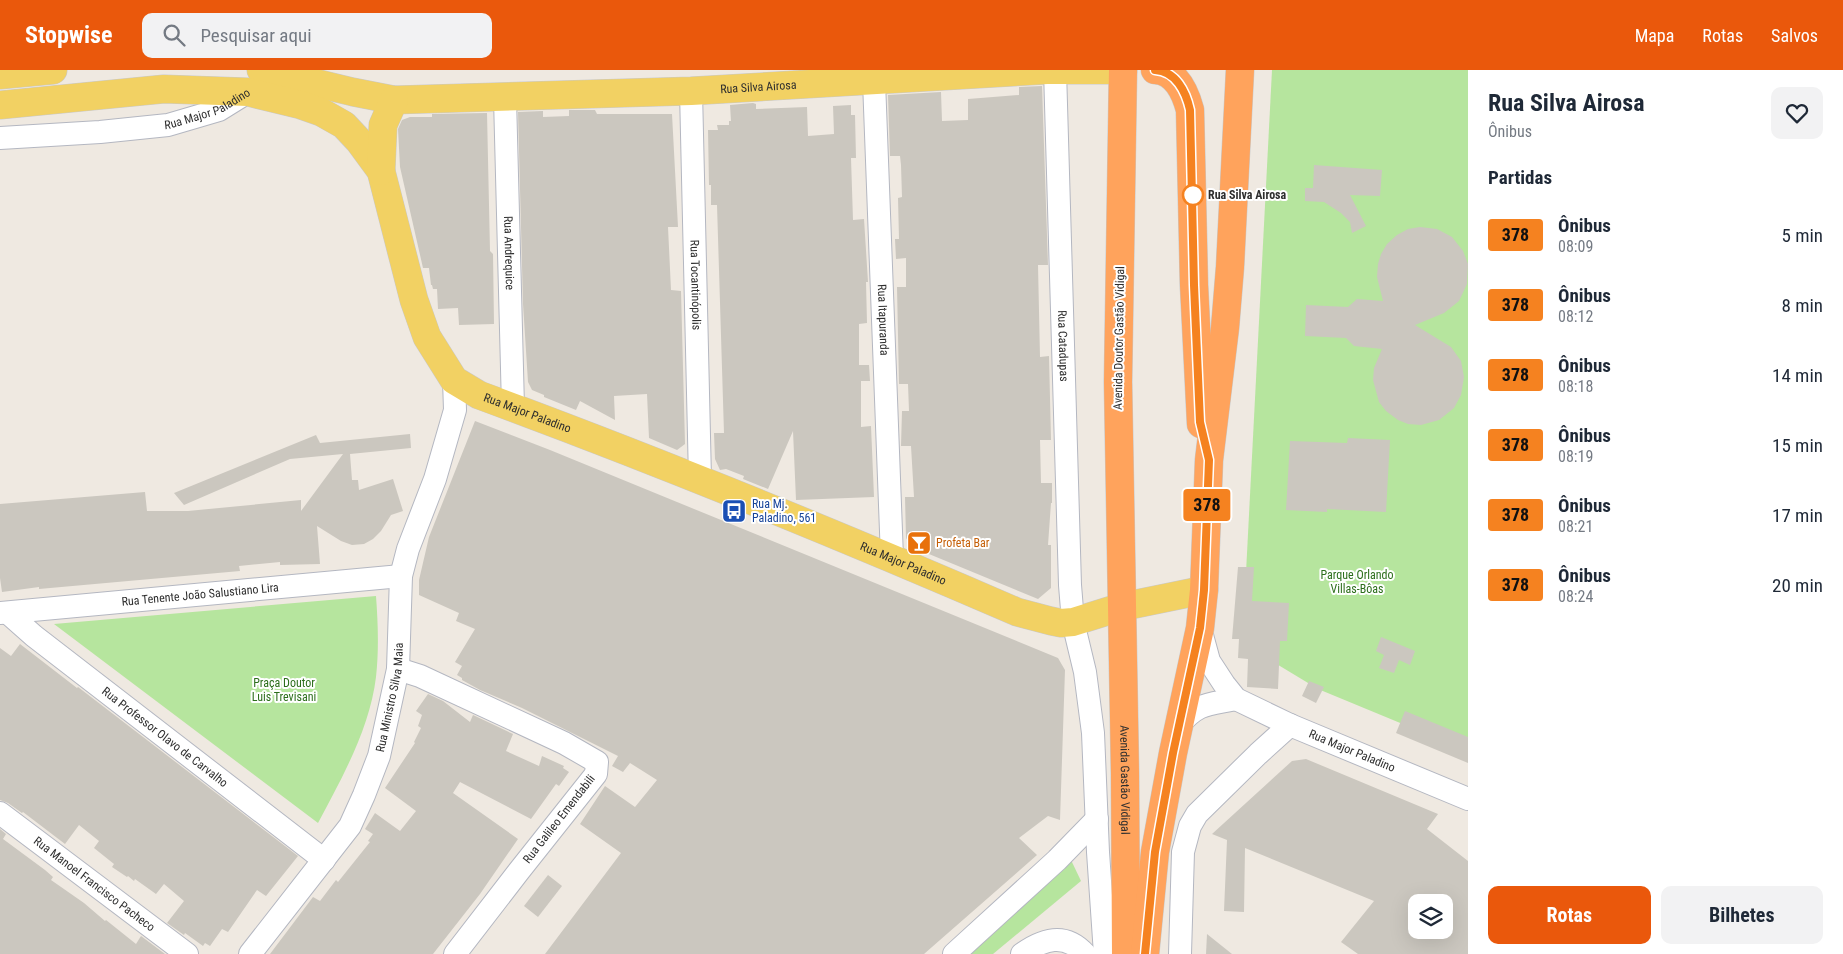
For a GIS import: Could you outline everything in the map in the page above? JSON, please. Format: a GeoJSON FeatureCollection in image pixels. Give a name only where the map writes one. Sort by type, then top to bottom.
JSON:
{"type":"FeatureCollection","features":[{"type":"Feature","properties":{"kind":"highway"},"geometry":{"type":"LineString","coordinates":[[1123,70],[1148,70]]}},
{"type":"Feature","properties":{"kind":"highway","name":"Avenida Doutor Gastão Vidigal"},"geometry":{"type":"LineString","coordinates":[[1121,607],[1118,382],[1123,70]]}},
{"type":"Feature","properties":{"kind":"highway"},"geometry":{"type":"LineString","coordinates":[[1155,70],[1169,73],[1175,79],[1187,98],[1190,110],[1194,285],[1200,422],[1209,460]]}},
{"type":"Feature","properties":{"kind":"highway"},"geometry":{"type":"LineString","coordinates":[[1145,954],[1155,852],[1200,628],[1204,590],[1209,460],[1225,328],[1230,267],[1240,70]]}},
{"type":"Feature","properties":{"kind":"highway","name":"Avenida Gastão Vidigal"},"geometry":{"type":"LineString","coordinates":[[1121,607],[1125,773],[1126,954]]}},
{"type":"Feature","properties":{"kind":"main road"},"geometry":{"type":"LineString","coordinates":[[0,75],[53,70]]}},
{"type":"Feature","properties":{"kind":"main road","name":"Rua Silva Airosa"},"geometry":{"type":"LineString","coordinates":[[394,100],[691,91],[1055,70],[1123,70]]}},
{"type":"Feature","properties":{"kind":"main road"},"geometry":{"type":"LineString","coordinates":[[0,105],[255,81],[291,74],[353,92],[394,100],[383,125],[381,171]]}},
{"type":"Feature","properties":{"kind":"main road","name":"Rua Major Paladino"},"geometry":{"type":"LineString","coordinates":[[255,81],[344,125],[359,141],[381,171],[414,300],[427,337],[454,380],[479,395],[700,479],[1017,612],[1061,623],[1073,622],[1121,607],[1204,590]]}},
{"type":"Feature","properties":{"kind":"street","name":"Rua Catadupas"},"geometry":{"type":"LineString","coordinates":[[1055,70],[1070,586],[1073,622]]}},
{"type":"Feature","properties":{"kind":"street","name":"Rua Major Paladino"},"geometry":{"type":"LineString","coordinates":[[0,138],[100,132],[168,125],[219,110],[255,81]]}},
{"type":"Feature","properties":{"kind":"street","name":"Rua Itapuranda"},"geometry":{"type":"LineString","coordinates":[[874,81],[892,558]]}},
{"type":"Feature","properties":{"kind":"street","name":"Rua Tocantinópolis"},"geometry":{"type":"LineString","coordinates":[[691,91],[700,479]]}},
{"type":"Feature","properties":{"kind":"street","name":"Rua Andrequice"},"geometry":{"type":"LineString","coordinates":[[505,98],[513,408]]}},
{"type":"Feature","properties":{"kind":"street","name":"Rua Ministro Silva Maia"},"geometry":{"type":"LineString","coordinates":[[250,954],[350,826],[379,756],[398,669],[401,576],[408,549],[435,478],[455,410],[454,380]]}},
{"type":"Feature","properties":{"kind":"street"},"geometry":{"type":"LineString","coordinates":[[455,410],[479,395]]}},
{"type":"Feature","properties":{"kind":"street","name":"Rua Tenente João Salustiano Lira"},"geometry":{"type":"LineString","coordinates":[[4,613],[401,576]]}},
{"type":"Feature","properties":{"kind":"street","name":"Rua Professor Olavo de Carvalho"},"geometry":{"type":"LineString","coordinates":[[4,613],[324,860]]}},
{"type":"Feature","properties":{"kind":"street"},"geometry":{"type":"LineString","coordinates":[[1073,622],[1085,672],[1093,733],[1105,954]]}},
{"type":"Feature","properties":{"kind":"street","name":"Rua Major Paladino"},"geometry":{"type":"LineString","coordinates":[[1200,628],[1209,661],[1219,678],[1244,704],[1468,799]]}},
{"type":"Feature","properties":{"kind":"street","name":"Rua Galileo Emendabili"},"geometry":{"type":"LineString","coordinates":[[398,669],[429,680],[564,743],[597,762],[596,774],[455,954]]}},
{"type":"Feature","properties":{"kind":"street"},"geometry":{"type":"LineString","coordinates":[[1180,725],[1190,712],[1199,706],[1244,704],[1259,737],[1258,754]]}},
{"type":"Feature","properties":{"kind":"street"},"geometry":{"type":"LineString","coordinates":[[1180,954],[1182,852],[1190,826],[1198,814],[1290,725]]}},
{"type":"Feature","properties":{"kind":"street","name":"Rua Manoel Francisco Pacheco"},"geometry":{"type":"LineString","coordinates":[[0,813],[188,954]]}},
{"type":"Feature","properties":{"kind":"street"},"geometry":{"type":"LineString","coordinates":[[954,954],[1057,860],[1097,819]]}},
{"type":"Feature","properties":{"kind":"street"},"geometry":{"type":"LineString","coordinates":[[1022,954],[1047,940],[1059,939],[1071,942],[1085,954]]}},
{"type":"Feature","properties":{"kind":"green space","name":"Parque Orlando Villas-Bôas"},"geometry":{"type":"Polygon","coordinates":[[[1272,70],[1468,70],[1468,751],[1318,689],[1255,651],[1245,592],[1272,70]]]}},
{"type":"Feature","properties":{"kind":"green space","name":"Praça Doutor Luis Trevisani"},"geometry":{"type":"Polygon","coordinates":[[[376,596],[378,657],[373,696],[354,752],[318,823],[54,624],[376,596]]]}},
{"type":"Feature","properties":{"kind":"green space"},"geometry":{"type":"Polygon","coordinates":[[[1071,860],[1081,881],[993,954],[966,954],[1071,860]]]}},
{"type":"Feature","properties":{"kind":"building"},"geometry":{"type":"Polygon","coordinates":[[[1042,86],[1048,265],[1038,265],[1040,357],[1049,356],[1051,440],[1040,440],[1041,483],[1052,483],[1052,503],[1048,545],[1051,545],[1051,588],[1038,599],[912,547],[906,538],[905,497],[914,497],[911,446],[901,446],[902,411],[909,411],[908,384],[899,384],[897,287],[906,287],[906,258],[896,259],[895,239],[899,239],[898,198],[902,197],[901,165],[900,156],[890,156],[888,95],[941,92],[942,121],[968,120],[968,99],[1019,95],[1019,87],[1042,86]]]}},
{"type":"Feature","properties":{"kind":"building"},"geometry":{"type":"Polygon","coordinates":[[[756,104],[756,109],[807,107],[808,136],[834,134],[833,106],[851,105],[851,115],[855,115],[856,158],[851,158],[853,220],[864,219],[868,282],[866,282],[867,323],[859,324],[859,365],[869,365],[870,381],[861,381],[861,427],[871,426],[874,497],[796,500],[793,431],[768,489],[743,479],[744,476],[726,469],[720,470],[715,459],[714,433],[724,433],[717,205],[711,205],[708,130],[718,130],[717,125],[729,125],[729,121],[731,121],[730,105],[756,104]]]}},
{"type":"Feature","properties":{"kind":"building"},"geometry":{"type":"Polygon","coordinates":[[[569,110],[595,110],[597,114],[672,114],[678,227],[668,227],[671,290],[681,291],[685,444],[677,450],[649,438],[647,394],[614,396],[615,420],[580,401],[576,410],[544,397],[544,395],[532,390],[528,382],[523,304],[518,112],[543,111],[543,117],[569,116],[569,110]]]}},
{"type":"Feature","properties":{"kind":"building"},"geometry":{"type":"Polygon","coordinates":[[[487,113],[490,251],[493,254],[494,324],[459,325],[458,308],[438,309],[437,289],[433,289],[431,285],[429,268],[423,268],[400,167],[398,129],[402,120],[410,117],[432,117],[432,114],[487,113]]]}},
{"type":"Feature","properties":{"kind":"building"},"geometry":{"type":"Polygon","coordinates":[[[1314,165],[1382,170],[1380,196],[1350,195],[1366,226],[1352,233],[1350,222],[1341,213],[1324,202],[1305,201],[1305,188],[1313,188],[1314,165]]]}},
{"type":"Feature","properties":{"kind":"building"},"geometry":{"type":"Polygon","coordinates":[[[1420,227],[1437,229],[1452,237],[1463,251],[1468,264],[1467,284],[1459,301],[1444,313],[1415,325],[1451,347],[1461,361],[1464,377],[1461,395],[1454,408],[1439,420],[1421,425],[1408,424],[1398,420],[1386,411],[1379,402],[1373,380],[1374,368],[1382,349],[1354,346],[1346,338],[1305,336],[1306,305],[1348,307],[1357,299],[1383,301],[1377,277],[1381,254],[1387,244],[1397,235],[1408,229],[1420,227]]]}},
{"type":"Feature","properties":{"kind":"building"},"geometry":{"type":"Polygon","coordinates":[[[475,421],[1058,658],[1065,670],[1060,820],[1048,816],[1019,838],[1037,855],[924,954],[545,954],[621,853],[580,824],[605,786],[635,807],[657,780],[630,763],[623,772],[612,766],[618,756],[522,708],[480,690],[457,675],[462,666],[455,662],[475,629],[456,621],[459,613],[419,595],[419,580],[429,537],[475,421]]]}},
{"type":"Feature","properties":{"kind":"building"},"geometry":{"type":"Polygon","coordinates":[[[410,434],[411,448],[350,454],[352,480],[358,480],[359,490],[393,479],[403,511],[391,515],[381,531],[364,544],[352,545],[341,541],[317,526],[320,564],[280,565],[280,562],[239,566],[240,571],[39,589],[39,587],[2,592],[0,578],[0,504],[145,492],[147,511],[188,511],[301,500],[301,511],[343,454],[290,459],[184,505],[174,493],[316,435],[320,443],[410,434]]]}},
{"type":"Feature","properties":{"kind":"building"},"geometry":{"type":"Polygon","coordinates":[[[1348,438],[1390,440],[1386,512],[1327,509],[1327,512],[1286,510],[1290,441],[1347,443],[1348,438]]]}},
{"type":"Feature","properties":{"kind":"building"},"geometry":{"type":"Polygon","coordinates":[[[1238,567],[1254,567],[1252,601],[1289,603],[1287,641],[1280,641],[1278,689],[1247,687],[1248,659],[1238,658],[1239,639],[1232,639],[1238,567]]]}},
{"type":"Feature","properties":{"kind":"building"},"geometry":{"type":"Polygon","coordinates":[[[1381,637],[1415,651],[1410,665],[1399,660],[1394,673],[1379,668],[1384,655],[1376,651],[1381,637]]]}},
{"type":"Feature","properties":{"kind":"building"},"geometry":{"type":"Polygon","coordinates":[[[20,644],[298,856],[266,896],[257,890],[228,932],[222,929],[210,946],[205,943],[203,946],[167,923],[184,901],[164,884],[156,894],[135,879],[134,881],[112,867],[114,864],[94,848],[99,841],[79,825],[65,844],[23,812],[0,800],[0,648],[11,656],[20,644]]]}},
{"type":"Feature","properties":{"kind":"building"},"geometry":{"type":"Polygon","coordinates":[[[1309,681],[1324,687],[1316,703],[1302,696],[1309,681]]]}},
{"type":"Feature","properties":{"kind":"building"},"geometry":{"type":"Polygon","coordinates":[[[428,694],[443,701],[470,722],[473,715],[513,734],[506,751],[539,766],[542,756],[564,766],[563,768],[569,772],[559,786],[556,784],[531,819],[460,782],[453,793],[518,839],[480,894],[433,954],[270,954],[313,897],[320,901],[370,842],[368,841],[373,834],[365,829],[375,813],[400,831],[416,811],[385,788],[415,743],[421,728],[418,726],[422,715],[416,711],[428,694]]]}},
{"type":"Feature","properties":{"kind":"building"},"geometry":{"type":"Polygon","coordinates":[[[1405,711],[1468,737],[1468,763],[1396,733],[1405,711]]]}},
{"type":"Feature","properties":{"kind":"building"},"geometry":{"type":"Polygon","coordinates":[[[1306,759],[1438,814],[1427,829],[1468,861],[1468,954],[1358,954],[1341,942],[1374,901],[1245,848],[1244,912],[1224,911],[1227,840],[1212,834],[1292,761],[1306,759]]]}},
{"type":"Feature","properties":{"kind":"building"},"geometry":{"type":"Polygon","coordinates":[[[0,829],[6,834],[3,839],[45,870],[53,877],[51,880],[84,903],[105,921],[136,944],[141,936],[165,954],[0,954],[0,829]]]}},
{"type":"Feature","properties":{"kind":"building"},"geometry":{"type":"Polygon","coordinates":[[[548,875],[562,886],[538,917],[524,906],[548,875]]]}},
{"type":"Feature","properties":{"kind":"building"},"geometry":{"type":"Polygon","coordinates":[[[1207,934],[1232,954],[1206,954],[1207,934]]]}},
{"type":"Feature","properties":{"kind":"bus line","name":"378"},"geometry":{"type":"LineString","coordinates":[[1145,954],[1155,852],[1173,753],[1200,628],[1204,590],[1209,460],[1200,422],[1194,285],[1192,128],[1190,110],[1187,98],[1175,79],[1169,73],[1155,70]]}},
{"type":"Feature","properties":{"kind":"place","name":"Rua Silva Airosa"},"geometry":{"type":"Point","coordinates":[1193,195]}},
{"type":"Feature","properties":{"kind":"place","name":"Rua Mj. Paladino, 561"},"geometry":{"type":"Point","coordinates":[734,511]}},
{"type":"Feature","properties":{"kind":"place","name":"Profeta Bar"},"geometry":{"type":"Point","coordinates":[919,543]}}]}
